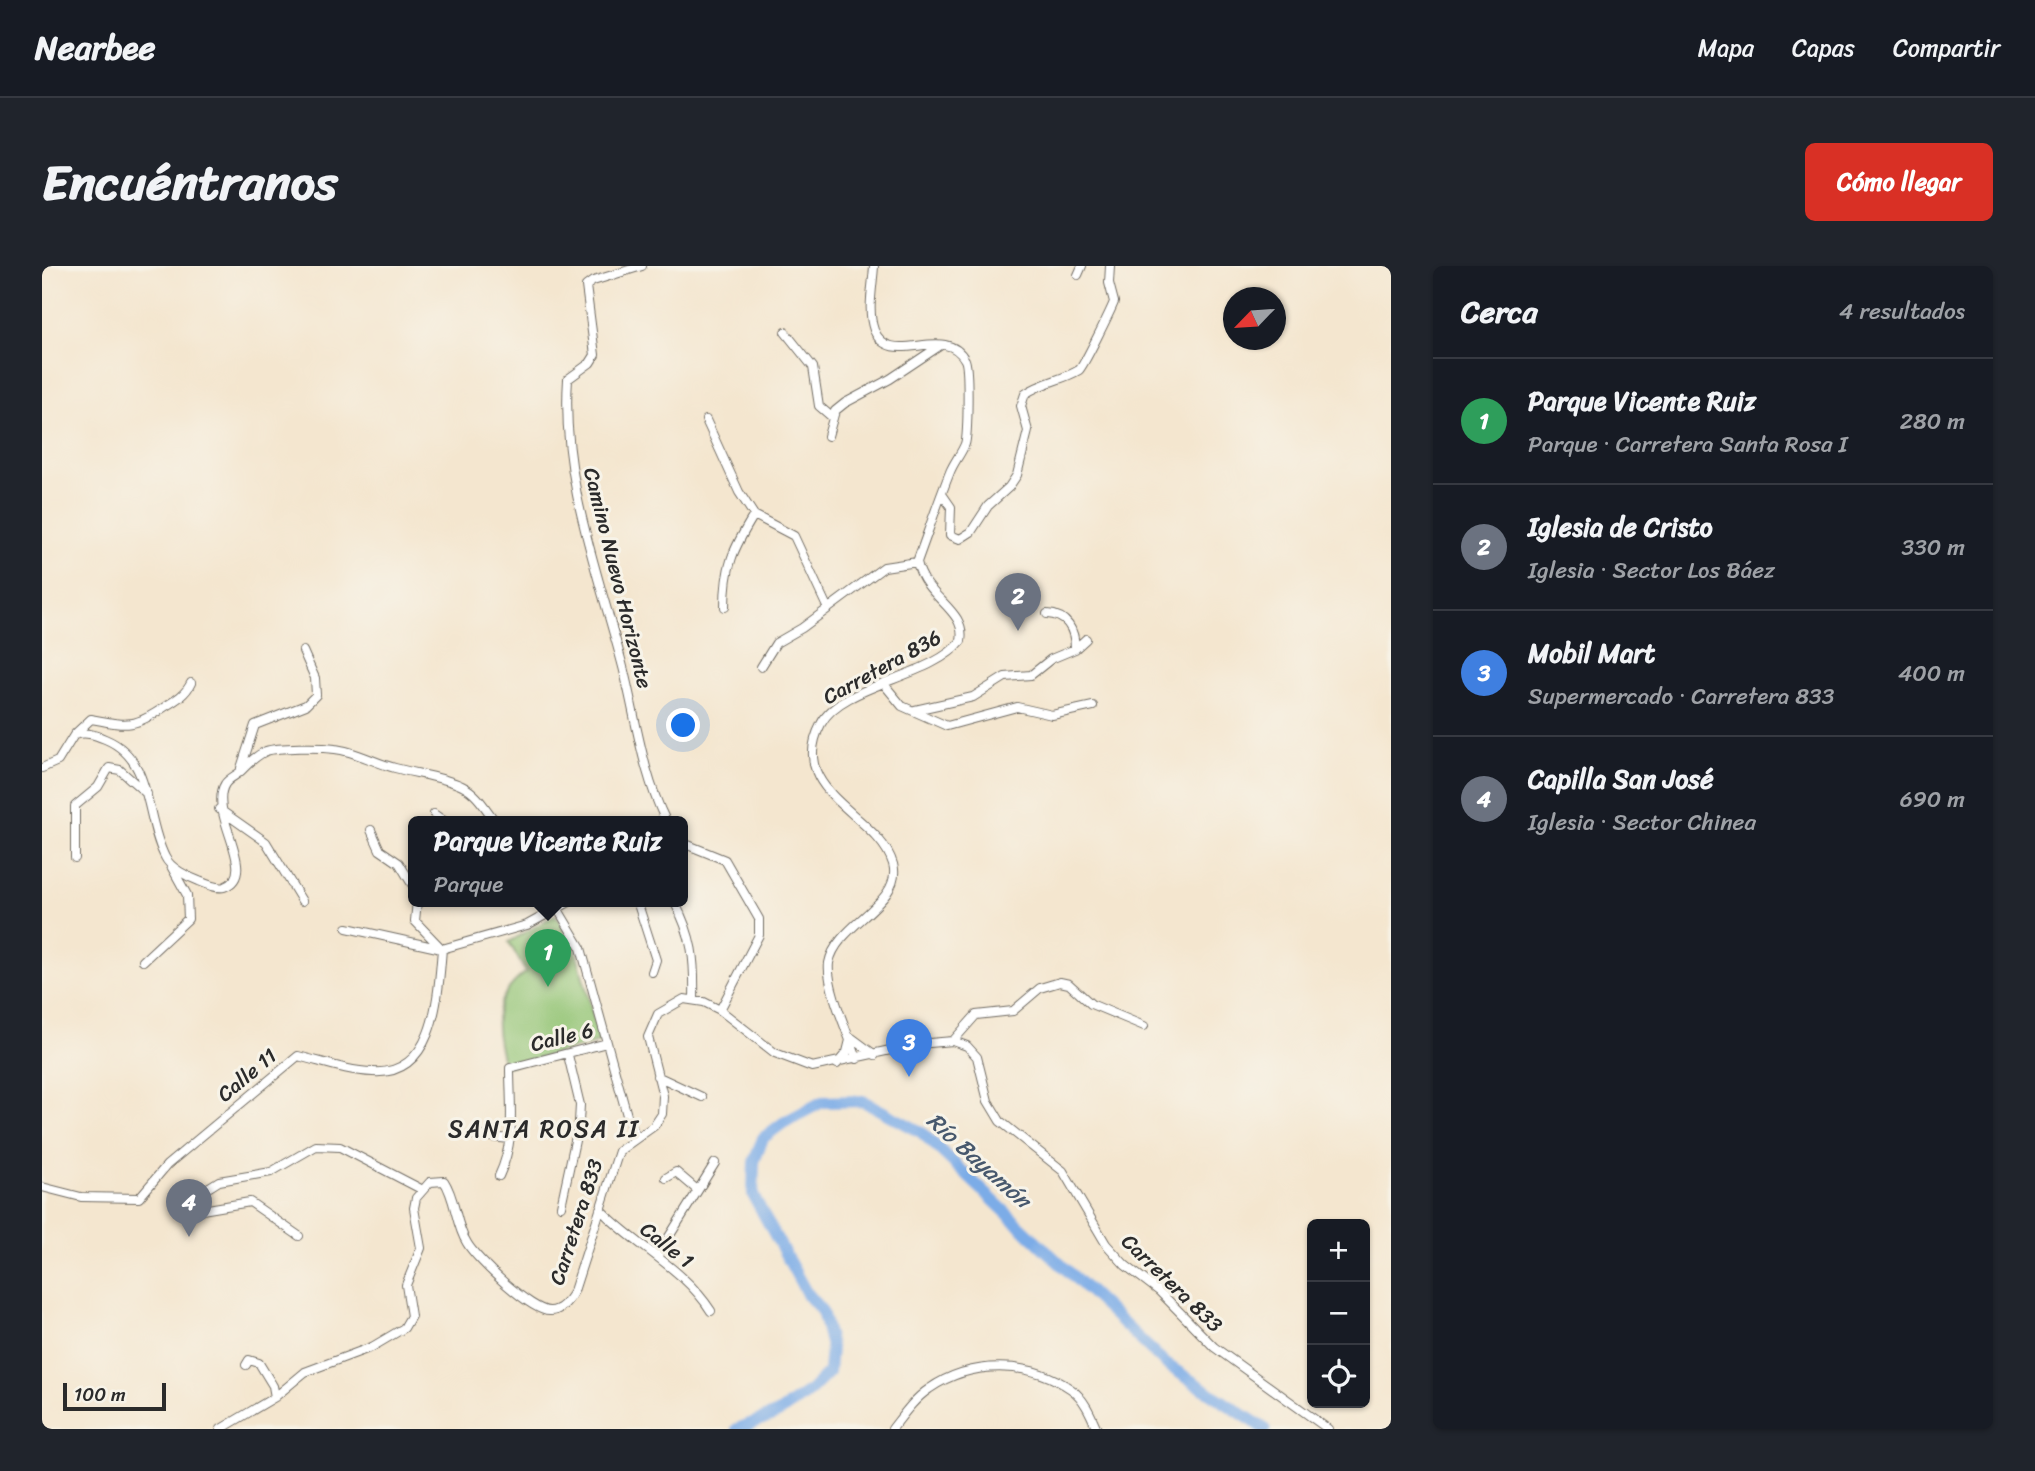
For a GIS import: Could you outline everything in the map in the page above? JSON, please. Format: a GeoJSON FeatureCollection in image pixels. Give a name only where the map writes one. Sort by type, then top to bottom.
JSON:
{"type":"FeatureCollection","features":[{"type":"Feature","properties":{"kind":"street","name":"Camino Nuevo Horizonte"},"geometry":{"type":"LineString","coordinates":[[642,266],[593,281],[586,286],[595,355],[590,363],[568,379],[566,405],[570,456],[586,539],[623,667],[653,795],[664,816]]}},
{"type":"Feature","properties":{"kind":"street"},"geometry":{"type":"LineString","coordinates":[[761,667],[776,643],[803,628],[827,607],[884,567],[917,562],[942,494],[966,441],[965,409],[969,381],[966,360],[944,343],[900,347],[889,346],[880,340],[873,329],[871,317],[874,266]]}},
{"type":"Feature","properties":{"kind":"street"},"geometry":{"type":"LineString","coordinates":[[942,494],[951,507],[950,535],[960,539],[971,532],[988,506],[1009,487],[1017,475],[1028,431],[1021,406],[1025,394],[1044,382],[1079,370],[1086,362],[1097,333],[1114,302],[1109,283],[1111,266]]}},
{"type":"Feature","properties":{"kind":"street"},"geometry":{"type":"LineString","coordinates":[[785,332],[813,367],[819,406],[833,418]]}},
{"type":"Feature","properties":{"kind":"street"},"geometry":{"type":"LineString","coordinates":[[828,436],[835,411],[944,343]]}},
{"type":"Feature","properties":{"kind":"street"},"geometry":{"type":"LineString","coordinates":[[706,420],[739,492],[754,515],[794,536],[827,607]]}},
{"type":"Feature","properties":{"kind":"street"},"geometry":{"type":"LineString","coordinates":[[725,607],[725,576],[732,552],[754,515]]}},
{"type":"Feature","properties":{"kind":"street","name":"Carretera 836"},"geometry":{"type":"LineString","coordinates":[[857,1059],[831,981],[830,962],[835,947],[845,933],[886,896],[893,881],[893,865],[882,842],[827,792],[818,774],[815,747],[821,724],[828,713],[884,683],[943,657],[961,641],[961,624],[927,589],[917,562]]}},
{"type":"Feature","properties":{"kind":"street"},"geometry":{"type":"LineString","coordinates":[[1047,614],[1067,621],[1075,637],[1075,649]]}},
{"type":"Feature","properties":{"kind":"street"},"geometry":{"type":"LineString","coordinates":[[915,710],[973,697],[1005,677],[1031,674],[1051,659],[1075,649],[1086,639]]}},
{"type":"Feature","properties":{"kind":"street"},"geometry":{"type":"LineString","coordinates":[[239,774],[255,725],[306,705],[316,695],[315,678],[303,650]]}},
{"type":"Feature","properties":{"kind":"street"},"geometry":{"type":"LineString","coordinates":[[42,768],[58,761],[74,735],[91,719],[123,725],[143,722],[179,698],[191,683]]}},
{"type":"Feature","properties":{"kind":"street"},"geometry":{"type":"LineString","coordinates":[[884,683],[902,706],[947,726],[1017,707],[1052,715],[1093,706]]}},
{"type":"Feature","properties":{"kind":"street"},"geometry":{"type":"LineString","coordinates":[[74,735],[90,733],[118,744],[138,769],[164,856],[187,895],[188,919],[170,933],[159,949],[143,961]]}},
{"type":"Feature","properties":{"kind":"street"},"geometry":{"type":"LineString","coordinates":[[170,865],[197,880],[219,888],[232,880],[236,854],[219,808],[225,785],[253,758],[268,750],[336,749],[377,764],[461,785],[477,796],[491,816]]}},
{"type":"Feature","properties":{"kind":"street"},"geometry":{"type":"LineString","coordinates":[[75,858],[75,806],[98,787],[108,768],[120,770],[147,794]]}},
{"type":"Feature","properties":{"kind":"street"},"geometry":{"type":"LineString","coordinates":[[219,808],[266,842],[302,901]]}},
{"type":"Feature","properties":{"kind":"street"},"geometry":{"type":"LineString","coordinates":[[371,830],[380,850],[400,863],[408,877]]}},
{"type":"Feature","properties":{"kind":"street"},"geometry":{"type":"LineString","coordinates":[[688,845],[725,860],[760,919],[759,935],[720,1010]]}},
{"type":"Feature","properties":{"kind":"street"},"geometry":{"type":"LineString","coordinates":[[416,907],[415,921],[442,949]]}},
{"type":"Feature","properties":{"kind":"street"},"geometry":{"type":"LineString","coordinates":[[347,928],[442,949],[508,932],[550,907]]}},
{"type":"Feature","properties":{"kind":"street"},"geometry":{"type":"LineString","coordinates":[[557,907],[581,948],[628,1119],[636,1136]]}},
{"type":"Feature","properties":{"kind":"street"},"geometry":{"type":"LineString","coordinates":[[639,907],[656,960],[652,972]]}},
{"type":"Feature","properties":{"kind":"street"},"geometry":{"type":"LineString","coordinates":[[677,907],[689,930],[694,965],[694,1000],[720,1010],[775,1053],[812,1067],[837,1064],[918,1044],[954,1041],[976,1015],[1013,1011],[1040,989],[1060,982],[1069,984],[1091,1004],[1144,1026]]}},
{"type":"Feature","properties":{"kind":"street","name":"Calle 11"},"geometry":{"type":"LineString","coordinates":[[42,1187],[81,1196],[139,1198],[167,1165],[298,1056],[349,1070],[376,1073],[401,1068],[421,1050],[427,1037],[439,987],[442,949]]}},
{"type":"Feature","properties":{"kind":"street","name":"Carretera 833"},"geometry":{"type":"LineString","coordinates":[[421,1189],[430,1182],[444,1181],[467,1243],[532,1305],[549,1311],[563,1306],[574,1291],[619,1151],[636,1136],[654,1126],[662,1114],[663,1096],[648,1037],[650,1027],[658,1014],[684,999],[694,1000]]}},
{"type":"Feature","properties":{"kind":"street"},"geometry":{"type":"LineString","coordinates":[[837,1064],[847,1052],[849,1037],[875,1055]]}},
{"type":"Feature","properties":{"kind":"street","name":"Carretera 833"},"geometry":{"type":"LineString","coordinates":[[954,1041],[967,1046],[977,1057],[988,1101],[1000,1121],[1063,1171],[1106,1244],[1125,1265],[1159,1291],[1214,1347],[1328,1429]]}},
{"type":"Feature","properties":{"kind":"street","name":"Calle 6"},"geometry":{"type":"LineString","coordinates":[[499,1176],[510,1139],[513,1110],[510,1068],[607,1043]]}},
{"type":"Feature","properties":{"kind":"street"},"geometry":{"type":"LineString","coordinates":[[561,1206],[579,1122],[580,1105],[568,1055]]}},
{"type":"Feature","properties":{"kind":"street"},"geometry":{"type":"LineString","coordinates":[[657,1076],[702,1097]]}},
{"type":"Feature","properties":{"kind":"street"},"geometry":{"type":"LineString","coordinates":[[472,1135],[510,1139]]}},
{"type":"Feature","properties":{"kind":"street"},"geometry":{"type":"LineString","coordinates":[[221,1429],[275,1397],[305,1372],[372,1347],[404,1328],[411,1316],[406,1285],[421,1248],[414,1208],[421,1189],[341,1147],[316,1146],[271,1172],[219,1181],[187,1201],[188,1208],[195,1211],[250,1202],[299,1236]]}},
{"type":"Feature","properties":{"kind":"street"},"geometry":{"type":"LineString","coordinates":[[657,1256],[696,1189],[715,1163]]}},
{"type":"Feature","properties":{"kind":"street"},"geometry":{"type":"LineString","coordinates":[[666,1178],[676,1172],[696,1189]]}},
{"type":"Feature","properties":{"kind":"street","name":"Calle 1"},"geometry":{"type":"LineString","coordinates":[[600,1209],[625,1234],[657,1256],[701,1296],[711,1311]]}},
{"type":"Feature","properties":{"kind":"street"},"geometry":{"type":"LineString","coordinates":[[246,1364],[249,1360],[259,1363],[273,1386],[275,1397]]}},
{"type":"Feature","properties":{"kind":"street"},"geometry":{"type":"LineString","coordinates":[[892,1429],[928,1390],[961,1373],[996,1367],[1033,1371],[1072,1390],[1081,1399],[1097,1429]]}},
{"type":"Feature","properties":{"kind":"green space"},"geometry":{"type":"Polygon","coordinates":[[[555,915],[575,947],[600,1042],[504,1067],[498,1039],[497,1015],[506,993],[526,972],[509,942],[555,915]]]}},
{"type":"Feature","properties":{"kind":"waterway","name":"Río Bayamón"},"geometry":{"type":"LineString","coordinates":[[737,1429],[778,1413],[809,1392],[829,1372],[831,1347],[822,1311],[807,1294],[753,1195],[754,1162],[763,1138],[783,1123],[822,1102],[863,1101],[921,1132],[1166,1364],[1265,1429]]}},
{"type":"Feature","properties":{"kind":"place","name":"Iglesia de Cristo"},"geometry":{"type":"Point","coordinates":[1018,631]}},
{"type":"Feature","properties":{"kind":"place","name":"Parque Vicente Ruiz"},"geometry":{"type":"Point","coordinates":[548,987]}},
{"type":"Feature","properties":{"kind":"place","name":"Mobil Mart"},"geometry":{"type":"Point","coordinates":[909,1077]}},
{"type":"Feature","properties":{"kind":"place","name":"Capilla San José"},"geometry":{"type":"Point","coordinates":[189,1237]}},
{"type":"Feature","properties":{"kind":"district","name":"SANTA ROSA II"},"geometry":{"type":"Point","coordinates":[544,1129]}}]}
